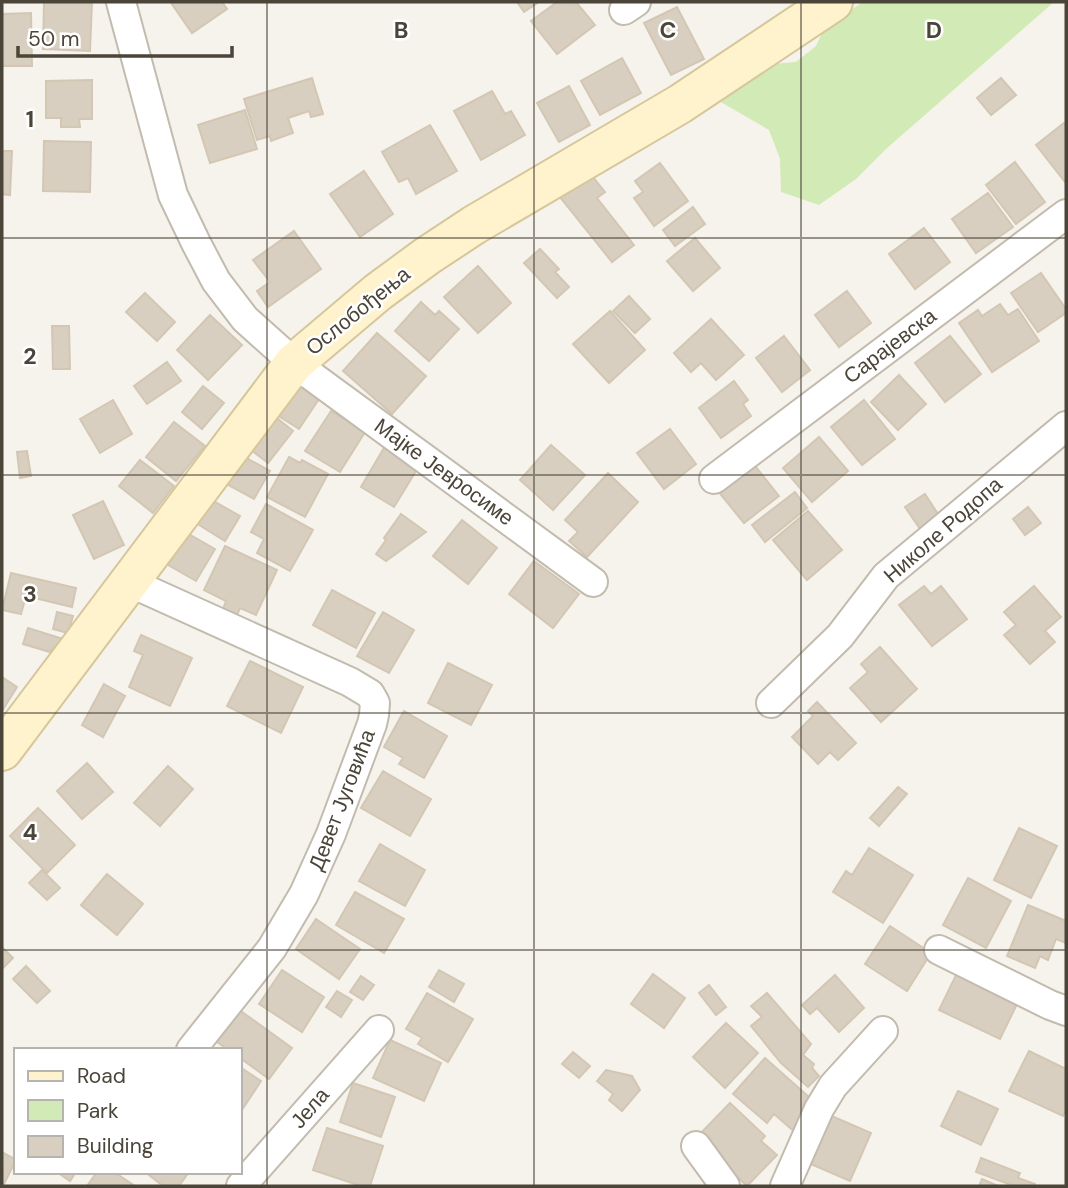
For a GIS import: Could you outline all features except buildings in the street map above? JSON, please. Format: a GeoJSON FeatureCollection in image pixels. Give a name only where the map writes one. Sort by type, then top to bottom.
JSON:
{"type":"FeatureCollection","features":[{"type":"Feature","properties":{"kind":"street","name":"Мајке Јевросиме"},"geometry":{"type":"LineString","coordinates":[[121,2],[173,195],[216,281],[245,319],[295,363],[593,582]]}},
{"type":"Feature","properties":{"kind":"street","name":"Ослобођења"},"geometry":{"type":"LineString","coordinates":[[2,751],[295,363],[378,292],[427,256],[474,225],[680,104],[834,2]]}},
{"type":"Feature","properties":{"kind":"street","name":"Сарајевска"},"geometry":{"type":"LineString","coordinates":[[714,479],[1066,214]]}},
{"type":"Feature","properties":{"kind":"street","name":"Николе Родопа"},"geometry":{"type":"LineString","coordinates":[[771,703],[840,636],[886,576],[1066,426]]}},
{"type":"Feature","properties":{"kind":"street","name":"Девет Југовића"},"geometry":{"type":"LineString","coordinates":[[129,582],[349,682],[370,694],[375,704],[368,737],[331,834],[304,894],[272,948],[193,1048]]}},
{"type":"Feature","properties":{"kind":"street"},"geometry":{"type":"LineString","coordinates":[[939,950],[1066,1011]]}},
{"type":"Feature","properties":{"kind":"street","name":"Јела"},"geometry":{"type":"LineString","coordinates":[[241,1186],[379,1030]]}},
{"type":"Feature","properties":{"kind":"street"},"geometry":{"type":"LineString","coordinates":[[785,1186],[819,1109],[833,1086],[883,1031]]}},
{"type":"Feature","properties":{"kind":"street"},"geometry":{"type":"LineString","coordinates":[[696,1146],[725,1186]]}},
{"type":"Feature","properties":{"kind":"green space"},"geometry":{"type":"Polygon","coordinates":[[[863,2],[1054,2],[886,149],[856,179],[819,205],[781,192],[780,159],[769,130],[719,101],[773,64],[796,62],[816,46],[825,27],[863,2]]]}}]}
